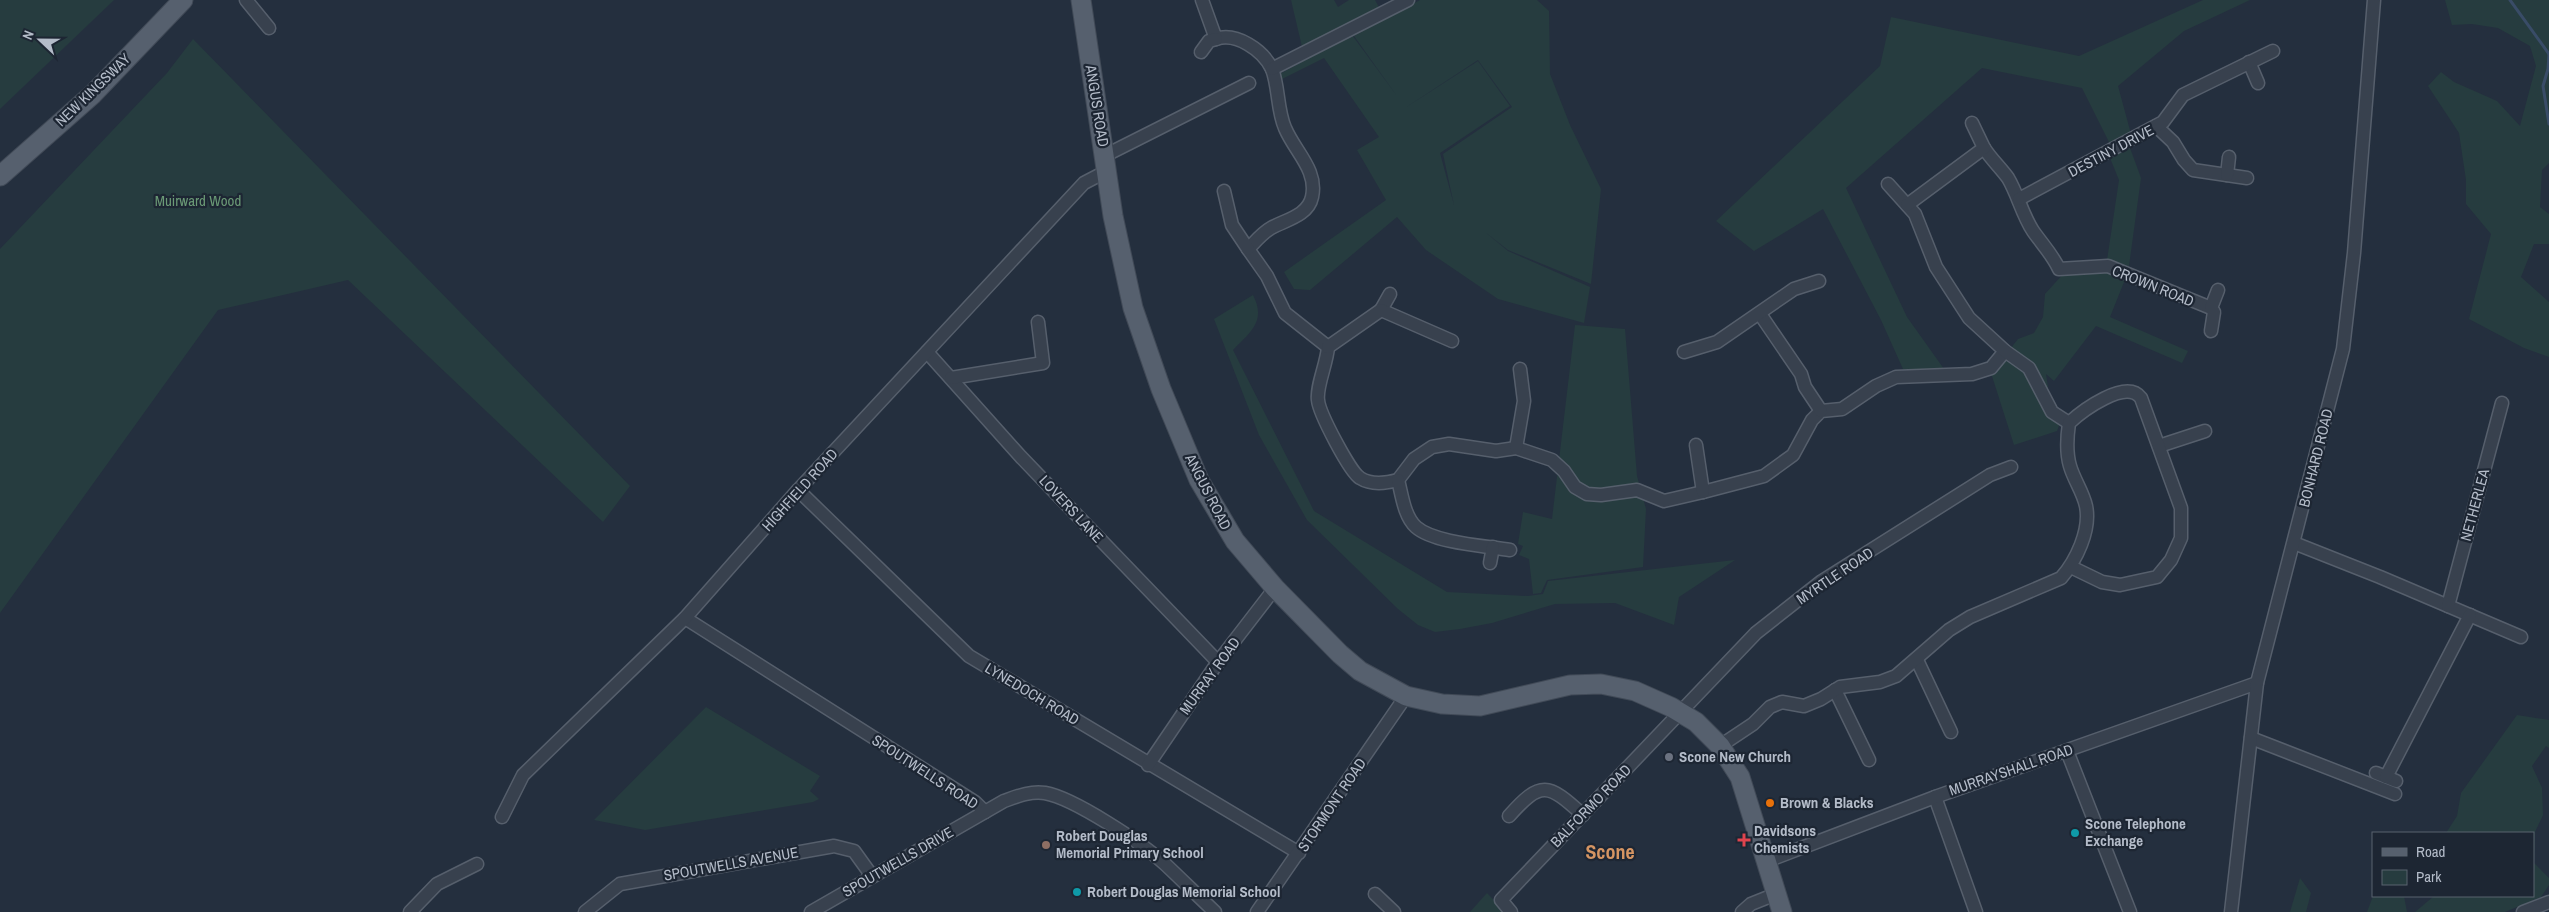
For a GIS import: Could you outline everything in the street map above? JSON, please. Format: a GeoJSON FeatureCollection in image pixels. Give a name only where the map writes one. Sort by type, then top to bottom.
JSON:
{"type":"FeatureCollection","features":[{"type":"Feature","properties":{"kind":"main road","name":"NEW KINGSWAY"},"geometry":{"type":"LineString","coordinates":[[0,176],[93,94],[183,0]]}},
{"type":"Feature","properties":{"kind":"main road","name":"ANGUS ROAD"},"geometry":{"type":"LineString","coordinates":[[1081,0],[1105,163],[1133,308],[1161,389],[1214,508],[1234,541],[1275,588],[1340,654],[1360,671],[1406,696],[1442,704],[1480,706],[1570,685],[1601,684],[1635,691],[1680,712],[1696,722],[1720,746],[1740,777],[1782,912]]}},
{"type":"Feature","properties":{"kind":"street"},"geometry":{"type":"LineString","coordinates":[[246,0],[269,28]]}},
{"type":"Feature","properties":{"kind":"street"},"geometry":{"type":"LineString","coordinates":[[1202,0],[1216,39]]}},
{"type":"Feature","properties":{"kind":"street"},"geometry":{"type":"LineString","coordinates":[[1272,69],[1408,0]]}},
{"type":"Feature","properties":{"kind":"street","name":"BONHARD ROAD"},"geometry":{"type":"LineString","coordinates":[[2231,912],[2257,683],[2343,349],[2354,253],[2374,0]]}},
{"type":"Feature","properties":{"kind":"street"},"geometry":{"type":"LineString","coordinates":[[1201,52],[1209,41],[1232,36],[1254,49],[1272,69],[1283,123],[1310,172],[1313,183],[1312,199],[1300,213],[1269,229],[1248,249]]}},
{"type":"Feature","properties":{"kind":"street","name":"DESTINY DRIVE"},"geometry":{"type":"LineString","coordinates":[[2019,199],[2163,122],[2183,95],[2273,51]]}},
{"type":"Feature","properties":{"kind":"street"},"geometry":{"type":"LineString","coordinates":[[2249,62],[2258,83]]}},
{"type":"Feature","properties":{"kind":"street","name":"HIGHFIELD ROAD"},"geometry":{"type":"LineString","coordinates":[[502,817],[523,775],[685,618],[798,490],[1084,183],[1105,163],[1249,83]]}},
{"type":"Feature","properties":{"kind":"street","name":"CROWN ROAD"},"geometry":{"type":"LineString","coordinates":[[1972,123],[1990,159],[2007,177],[2019,199],[2026,221],[2053,255],[2059,269],[2108,266],[2211,308],[2214,312],[2211,330]]}},
{"type":"Feature","properties":{"kind":"street"},"geometry":{"type":"LineString","coordinates":[[2156,126],[2174,142],[2184,160],[2193,170],[2247,178]]}},
{"type":"Feature","properties":{"kind":"street"},"geometry":{"type":"LineString","coordinates":[[1907,205],[1984,148]]}},
{"type":"Feature","properties":{"kind":"street"},"geometry":{"type":"LineString","coordinates":[[2227,175],[2229,157]]}},
{"type":"Feature","properties":{"kind":"street"},"geometry":{"type":"LineString","coordinates":[[1888,184],[1907,205],[1922,228],[1936,267],[1969,318],[2005,350],[2029,368],[2052,412],[2069,424]]}},
{"type":"Feature","properties":{"kind":"street"},"geometry":{"type":"LineString","coordinates":[[1224,191],[1232,225],[1267,276],[1285,313],[1328,347]]}},
{"type":"Feature","properties":{"kind":"street"},"geometry":{"type":"LineString","coordinates":[[1684,352],[1717,342],[1794,289],[1820,281]]}},
{"type":"Feature","properties":{"kind":"street","name":"CROWN ROAD"},"geometry":{"type":"LineString","coordinates":[[2211,308],[2218,290]]}},
{"type":"Feature","properties":{"kind":"street"},"geometry":{"type":"LineString","coordinates":[[1328,347],[1381,310],[1390,294]]}},
{"type":"Feature","properties":{"kind":"street"},"geometry":{"type":"LineString","coordinates":[[1381,310],[1452,341]]}},
{"type":"Feature","properties":{"kind":"street"},"geometry":{"type":"LineString","coordinates":[[1760,314],[1801,374],[1805,387],[1821,411]]}},
{"type":"Feature","properties":{"kind":"street"},"geometry":{"type":"LineString","coordinates":[[951,378],[1043,363],[1038,322]]}},
{"type":"Feature","properties":{"kind":"street"},"geometry":{"type":"LineString","coordinates":[[1328,347],[1327,361],[1317,398],[1321,414],[1347,462],[1360,478],[1382,484],[1398,480],[1414,459],[1432,446],[1449,444],[1496,451],[1516,448],[1552,460],[1564,470],[1575,487],[1587,494],[1601,495],[1637,490],[1664,501],[1764,476],[1793,455],[1812,420],[1821,411],[1842,409],[1876,386],[1896,378],[1972,374],[1991,368],[2005,350]]}},
{"type":"Feature","properties":{"kind":"street","name":"LOVERS LANE"},"geometry":{"type":"LineString","coordinates":[[927,352],[1028,464],[1218,662]]}},
{"type":"Feature","properties":{"kind":"street"},"geometry":{"type":"LineString","coordinates":[[1516,448],[1524,401],[1520,369]]}},
{"type":"Feature","properties":{"kind":"street"},"geometry":{"type":"LineString","coordinates":[[1720,746],[1753,724],[1770,707],[1782,702],[1804,706],[1835,690],[1855,683],[1880,682],[1896,676],[1917,660],[1949,630],[1970,617],[2061,578],[2071,567],[2086,529],[2086,507],[2069,465],[2067,446],[2069,424],[2080,414],[2114,393],[2125,390],[2138,394],[2181,508],[2180,538],[2171,560],[2157,577],[2120,585],[2102,582],[2071,567]]}},
{"type":"Feature","properties":{"kind":"street","name":"NETHERLEA"},"geometry":{"type":"LineString","coordinates":[[2448,606],[2502,403]]}},
{"type":"Feature","properties":{"kind":"street"},"geometry":{"type":"LineString","coordinates":[[2158,446],[2204,431]]}},
{"type":"Feature","properties":{"kind":"street"},"geometry":{"type":"LineString","coordinates":[[1696,445],[1703,492]]}},
{"type":"Feature","properties":{"kind":"street","name":"MYRTLE ROAD"},"geometry":{"type":"LineString","coordinates":[[1680,712],[1756,633],[1822,581],[1990,475],[2011,467]]}},
{"type":"Feature","properties":{"kind":"street"},"geometry":{"type":"LineString","coordinates":[[1398,480],[1406,512],[1415,526],[1427,535],[1510,550]]}},
{"type":"Feature","properties":{"kind":"street","name":"LYNEDOCH ROAD"},"geometry":{"type":"LineString","coordinates":[[798,490],[969,656],[1148,765],[1299,853]]}},
{"type":"Feature","properties":{"kind":"street"},"geometry":{"type":"LineString","coordinates":[[2294,543],[2521,637]]}},
{"type":"Feature","properties":{"kind":"street"},"geometry":{"type":"LineString","coordinates":[[1490,563],[1493,547]]}},
{"type":"Feature","properties":{"kind":"street","name":"MURRAY ROAD"},"geometry":{"type":"LineString","coordinates":[[1148,765],[1218,662],[1275,588]]}},
{"type":"Feature","properties":{"kind":"street"},"geometry":{"type":"LineString","coordinates":[[2250,738],[2388,781],[2470,615]]}},
{"type":"Feature","properties":{"kind":"street","name":"SPOUTWELLS ROAD"},"geometry":{"type":"LineString","coordinates":[[685,618],[975,802],[985,812],[1023,793],[1044,793],[1067,800],[1101,819],[1164,863],[1215,912]]}},
{"type":"Feature","properties":{"kind":"street"},"geometry":{"type":"LineString","coordinates":[[1917,660],[1951,732]]}},
{"type":"Feature","properties":{"kind":"street","name":"MURRAYSHALL ROAD"},"geometry":{"type":"LineString","coordinates":[[1767,861],[1935,797],[2257,683]]}},
{"type":"Feature","properties":{"kind":"street"},"geometry":{"type":"LineString","coordinates":[[1835,690],[1869,760]]}},
{"type":"Feature","properties":{"kind":"street","name":"STORMONT ROAD"},"geometry":{"type":"LineString","coordinates":[[1256,912],[1299,853],[1406,696]]}},
{"type":"Feature","properties":{"kind":"street","name":"BALFORMO ROAD"},"geometry":{"type":"LineString","coordinates":[[1511,912],[1502,900],[1680,712]]}},
{"type":"Feature","properties":{"kind":"street"},"geometry":{"type":"LineString","coordinates":[[2067,751],[2130,912]]}},
{"type":"Feature","properties":{"kind":"street"},"geometry":{"type":"LineString","coordinates":[[1509,816],[1531,793],[1545,790],[1564,797],[1583,815]]}},
{"type":"Feature","properties":{"kind":"street"},"geometry":{"type":"LineString","coordinates":[[1935,797],[1976,912]]}},
{"type":"Feature","properties":{"kind":"street","name":"SPOUTWELLS DRIVE"},"geometry":{"type":"LineString","coordinates":[[811,912],[985,812]]}},
{"type":"Feature","properties":{"kind":"street","name":"SPOUTWELLS AVENUE"},"geometry":{"type":"LineString","coordinates":[[585,912],[620,884],[834,846],[854,851],[872,876]]}},
{"type":"Feature","properties":{"kind":"street"},"geometry":{"type":"LineString","coordinates":[[410,912],[437,884],[477,864]]}},
{"type":"Feature","properties":{"kind":"street"},"geometry":{"type":"LineString","coordinates":[[1375,894],[1394,912]]}},
{"type":"Feature","properties":{"kind":"street"},"geometry":{"type":"LineString","coordinates":[[1742,912],[1752,904],[1776,894]]}},
{"type":"Feature","properties":{"kind":"street"},"geometry":{"type":"LineString","coordinates":[[2523,912],[2549,902]]}},
{"type":"Feature","properties":{"kind":"green space"},"geometry":{"type":"Polygon","coordinates":[[[0,0],[114,0],[0,109],[0,0]]]}},
{"type":"Feature","properties":{"kind":"green space"},"geometry":{"type":"Polygon","coordinates":[[[1291,0],[1334,0],[1338,7],[1349,0],[1375,0],[1381,11],[1303,51],[1291,0]]]}},
{"type":"Feature","properties":{"kind":"green space"},"geometry":{"type":"Polygon","coordinates":[[[1420,0],[1537,0],[1549,11],[1550,74],[1570,125],[1601,189],[1591,284],[1508,250],[1485,232],[1508,251],[1590,287],[1584,323],[1498,299],[1426,250],[1397,217],[1310,290],[1294,289],[1284,272],[1386,200],[1357,150],[1379,137],[1324,58],[1280,80],[1278,75],[1352,35],[1397,96],[1354,36],[1420,0]],[[1478,60],[1405,108],[1478,61],[1510,106],[1440,153],[1454,205],[1443,154],[1512,107],[1478,60]]]}},
{"type":"Feature","properties":{"kind":"green space"},"geometry":{"type":"Polygon","coordinates":[[[2203,0],[2250,0],[2184,31],[2118,86],[2131,134],[2110,144],[2082,88],[1982,68],[1846,188],[1907,317],[1944,369],[1903,369],[1881,320],[1823,209],[1754,251],[1716,221],[1880,66],[1891,17],[2079,56],[2203,0]]]}},
{"type":"Feature","properties":{"kind":"green space"},"geometry":{"type":"Polygon","coordinates":[[[2445,0],[2549,0],[2549,163],[2542,170],[2540,207],[2549,214],[2549,244],[2534,244],[2521,277],[2549,302],[2549,357],[2524,348],[2469,319],[2491,234],[2466,204],[2466,180],[2459,133],[2428,86],[2441,72],[2454,82],[2497,101],[2520,126],[2536,66],[2530,46],[2498,28],[2472,24],[2452,25],[2445,0]]]}},
{"type":"Feature","properties":{"kind":"green space","name":"Muirward Wood"},"geometry":{"type":"Polygon","coordinates":[[[193,39],[630,486],[603,522],[348,280],[218,310],[0,613],[0,249],[167,73],[193,39]]]}},
{"type":"Feature","properties":{"kind":"green space"},"geometry":{"type":"Polygon","coordinates":[[[2130,148],[2141,178],[2129,266],[2107,260],[2119,180],[2110,158],[2130,148]]]}},
{"type":"Feature","properties":{"kind":"green space"},"geometry":{"type":"Polygon","coordinates":[[[2064,273],[2107,273],[2126,277],[2110,317],[2188,351],[2182,363],[2096,326],[2054,381],[2046,374],[2048,387],[2038,397],[2060,423],[2057,431],[2014,445],[1991,373],[2018,339],[2034,333],[2043,317],[2045,294],[2064,273]]]}},
{"type":"Feature","properties":{"kind":"green space"},"geometry":{"type":"Polygon","coordinates":[[[1253,295],[1257,304],[1257,320],[1250,332],[1233,350],[1314,511],[1447,592],[1528,596],[1543,594],[1548,581],[1735,560],[1679,597],[1674,625],[1615,603],[1555,604],[1492,623],[1435,632],[1418,625],[1398,609],[1307,520],[1259,435],[1214,319],[1253,295]]]}},
{"type":"Feature","properties":{"kind":"green space"},"geometry":{"type":"Polygon","coordinates":[[[1575,325],[1625,329],[1637,476],[1646,509],[1643,567],[1547,580],[1541,593],[1533,594],[1529,559],[1519,555],[1523,546],[1518,544],[1523,512],[1552,519],[1575,325]]]}},
{"type":"Feature","properties":{"kind":"green space"},"geometry":{"type":"Polygon","coordinates":[[[706,707],[820,776],[810,791],[819,799],[813,802],[645,830],[594,820],[706,707]]]}},
{"type":"Feature","properties":{"kind":"green space"},"geometry":{"type":"Polygon","coordinates":[[[2517,715],[2549,720],[2549,748],[2546,746],[2532,766],[2542,788],[2543,815],[2535,832],[2534,863],[2534,832],[2447,832],[2457,816],[2461,793],[2517,715]]]}},
{"type":"Feature","properties":{"kind":"green space"},"geometry":{"type":"Polygon","coordinates":[[[2534,863],[2549,878],[2549,885],[2541,897],[2505,912],[2415,912],[2433,897],[2534,897],[2534,863]]]}},
{"type":"Feature","properties":{"kind":"green space"},"geometry":{"type":"Polygon","coordinates":[[[2300,878],[2311,893],[2306,912],[2290,912],[2300,878]]]}},
{"type":"Feature","properties":{"kind":"green space"},"geometry":{"type":"Polygon","coordinates":[[[1487,893],[1505,912],[1470,912],[1487,893]]]}},
{"type":"Feature","properties":{"kind":"green space"},"geometry":{"type":"Polygon","coordinates":[[[2373,897],[2404,897],[2407,912],[2367,912],[2373,897]]]}},
{"type":"Feature","properties":{"kind":"waterway"},"geometry":{"type":"LineString","coordinates":[[2510,0],[2549,54]]}},
{"type":"Feature","properties":{"kind":"waterway"},"geometry":{"type":"LineString","coordinates":[[2549,54],[2548,69],[2543,86],[2549,124]]}},
{"type":"Feature","properties":{"kind":"place","name":"Scone New Church"},"geometry":{"type":"Point","coordinates":[1669,757]}},
{"type":"Feature","properties":{"kind":"place","name":"Brown & Blacks"},"geometry":{"type":"Point","coordinates":[1770,803]}},
{"type":"Feature","properties":{"kind":"place","name":"Scone Telephone Exchange"},"geometry":{"type":"Point","coordinates":[2075,833]}},
{"type":"Feature","properties":{"kind":"place","name":"Davidsons Chemists"},"geometry":{"type":"Point","coordinates":[1744,840]}},
{"type":"Feature","properties":{"kind":"place","name":"Robert Douglas Memorial Primary School"},"geometry":{"type":"Point","coordinates":[1046,845]}},
{"type":"Feature","properties":{"kind":"place","name":"Robert Douglas Memorial School"},"geometry":{"type":"Point","coordinates":[1077,892]}},
{"type":"Feature","properties":{"kind":"district","name":"Scone"},"geometry":{"type":"Point","coordinates":[1610,852]}}]}
